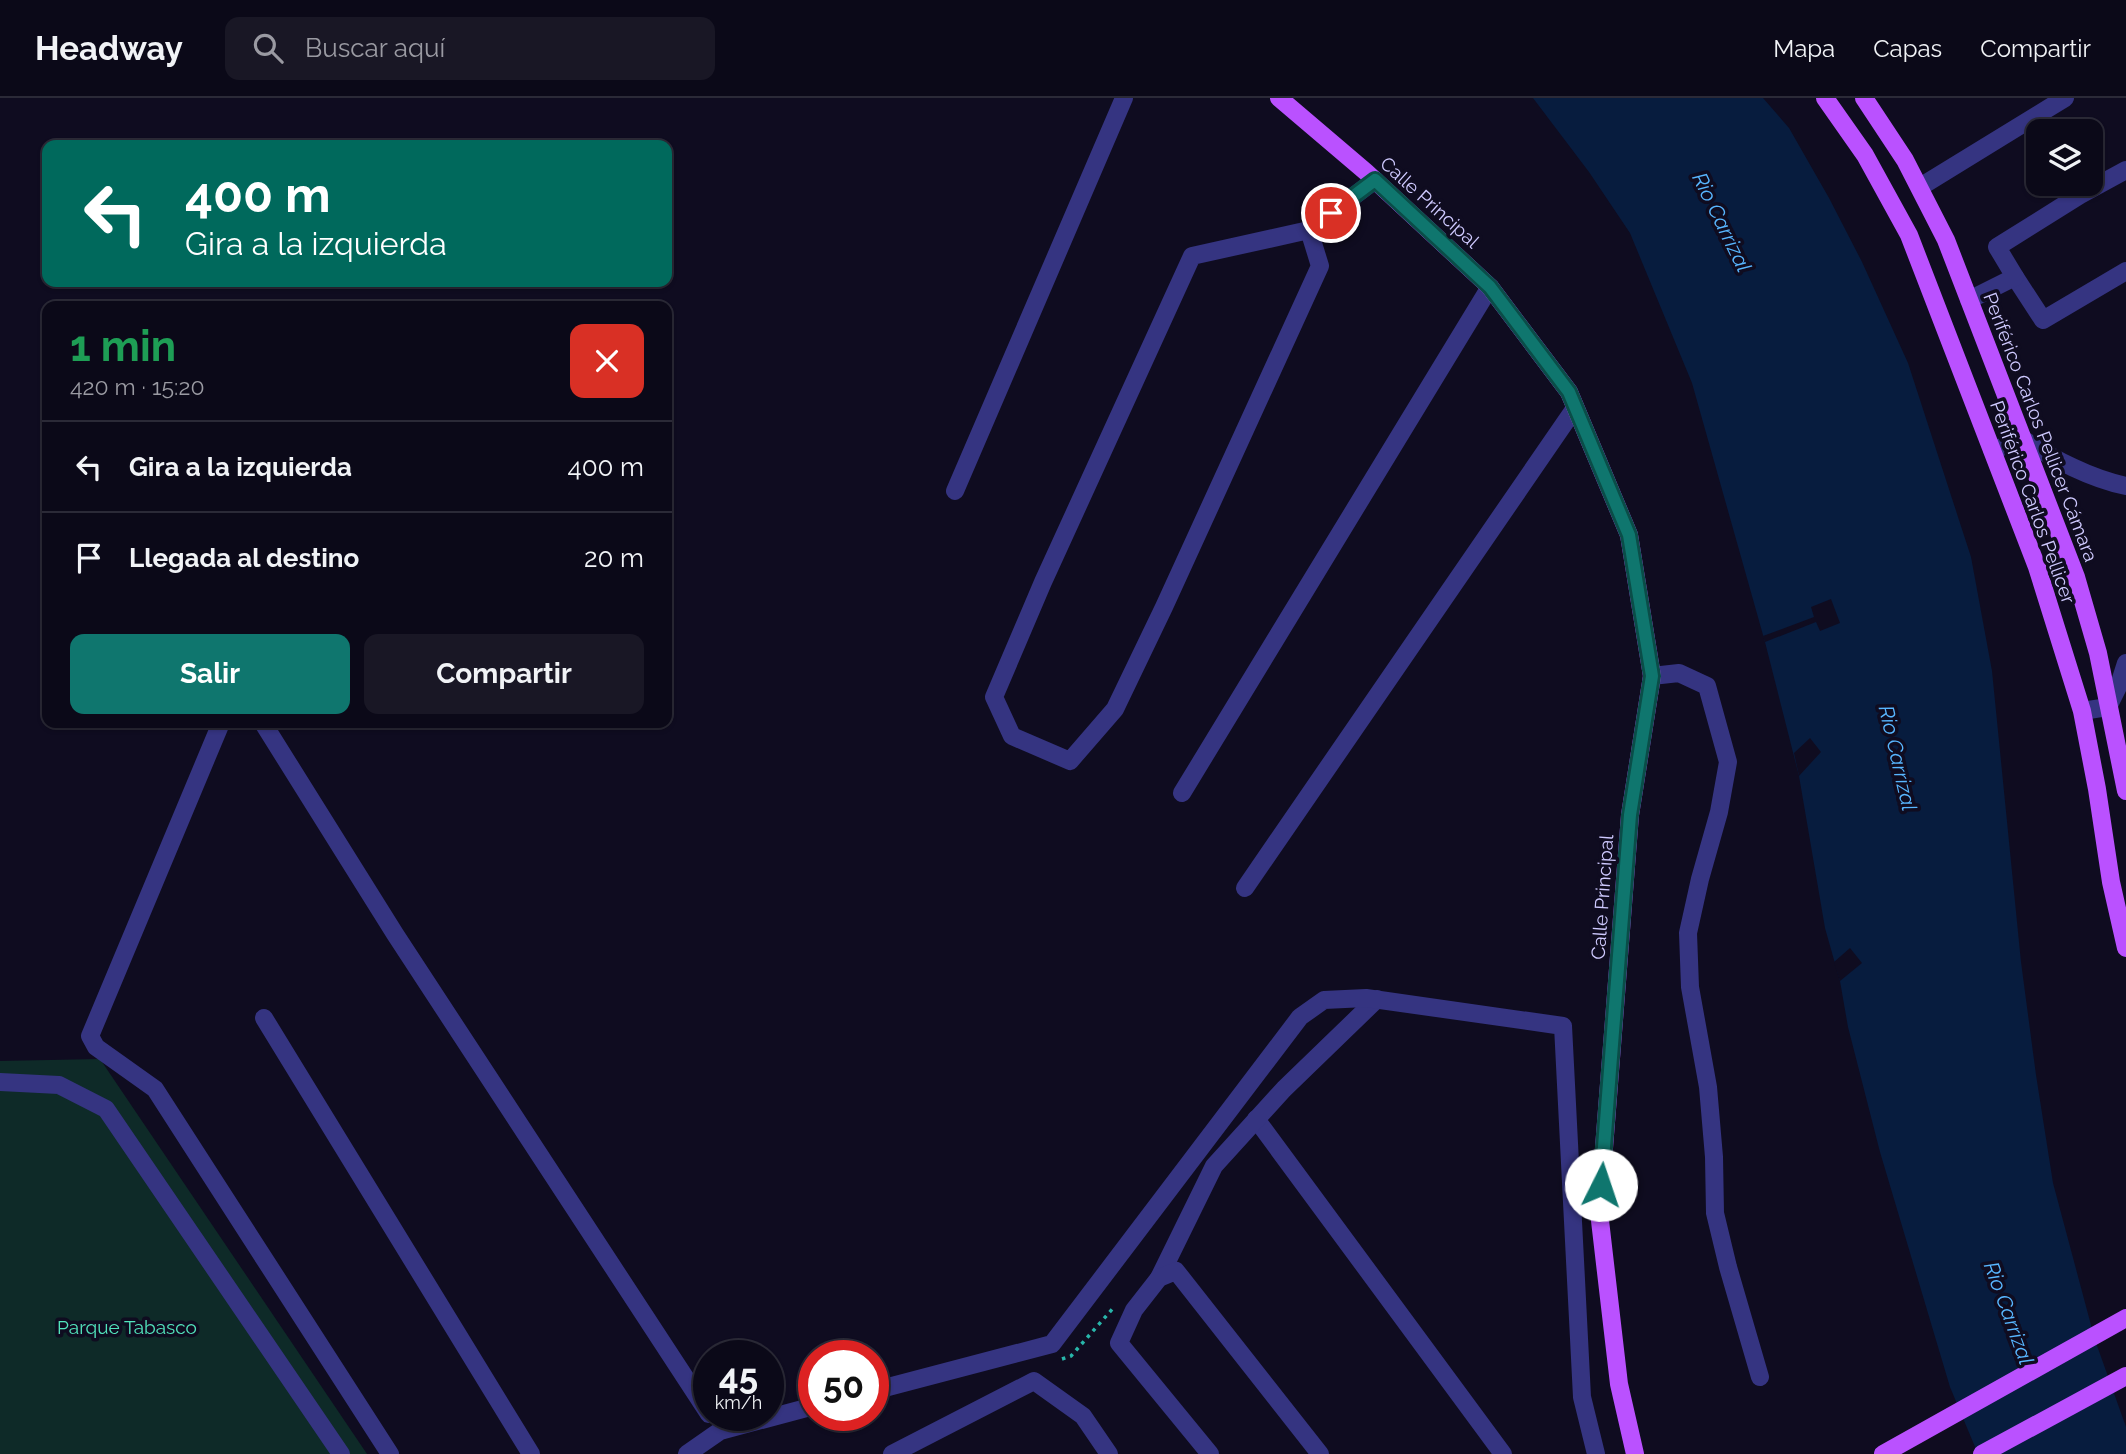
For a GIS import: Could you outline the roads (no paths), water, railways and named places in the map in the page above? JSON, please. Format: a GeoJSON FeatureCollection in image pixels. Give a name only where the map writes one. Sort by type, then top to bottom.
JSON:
{"type":"FeatureCollection","features":[{"type":"Feature","properties":{"kind":"main road","name":"Calle Principal"},"geometry":{"type":"LineString","coordinates":[[1279,98],[1375,180],[1490,287],[1569,392],[1629,535],[1652,676],[1630,815],[1599,1212],[1619,1384],[1634,1447]]}},
{"type":"Feature","properties":{"kind":"main road","name":"Periférico Carlos Pellicer"},"geometry":{"type":"LineString","coordinates":[[1825,98],[1865,155],[1909,236],[2037,567],[2082,711],[2111,882],[2126,946]]}},
{"type":"Feature","properties":{"kind":"main road","name":"Periférico Carlos Pellicer Cámara"},"geometry":{"type":"LineString","coordinates":[[1864,98],[1905,160],[1946,240],[2024,440],[2084,602],[2098,653],[2126,791]]}},
{"type":"Feature","properties":{"kind":"main road"},"geometry":{"type":"LineString","coordinates":[[1883,1454],[2124,1319]]}},
{"type":"Feature","properties":{"kind":"main road"},"geometry":{"type":"LineString","coordinates":[[1982,1454],[2126,1376]]}},
{"type":"Feature","properties":{"kind":"main road"},"geometry":{"type":"LineString","coordinates":[[1634,1447],[1646,1454]]}},
{"type":"Feature","properties":{"kind":"street"},"geometry":{"type":"LineString","coordinates":[[955,491],[1124,98]]}},
{"type":"Feature","properties":{"kind":"street"},"geometry":{"type":"LineString","coordinates":[[1920,187],[2065,98]]}},
{"type":"Feature","properties":{"kind":"street"},"geometry":{"type":"LineString","coordinates":[[2126,170],[2080,195],[1997,247],[2043,320],[2126,271]]}},
{"type":"Feature","properties":{"kind":"street"},"geometry":{"type":"LineString","coordinates":[[1309,230],[1320,266],[1115,709],[1070,761],[1012,736],[994,697],[1049,569],[1192,256],[1309,230],[1375,180]]}},
{"type":"Feature","properties":{"kind":"street"},"geometry":{"type":"LineString","coordinates":[[1969,300],[2015,277]]}},
{"type":"Feature","properties":{"kind":"street"},"geometry":{"type":"LineString","coordinates":[[1182,793],[1490,287]]}},
{"type":"Feature","properties":{"kind":"street"},"geometry":{"type":"LineString","coordinates":[[1245,888],[1575,408]]}},
{"type":"Feature","properties":{"kind":"street"},"geometry":{"type":"LineString","coordinates":[[1992,450],[2024,440],[2048,456],[2078,470],[2126,486]]}},
{"type":"Feature","properties":{"kind":"street"},"geometry":{"type":"LineString","coordinates":[[2082,711],[2108,707],[2126,663]]}},
{"type":"Feature","properties":{"kind":"street"},"geometry":{"type":"LineString","coordinates":[[1652,676],[1679,673],[1707,686],[1728,762],[1719,812],[1688,933],[1690,987],[1708,1087],[1714,1157],[1715,1213],[1760,1377]]}},
{"type":"Feature","properties":{"kind":"street"},"geometry":{"type":"LineString","coordinates":[[219,728],[90,1036],[96,1046],[155,1088],[390,1454]]}},
{"type":"Feature","properties":{"kind":"street"},"geometry":{"type":"LineString","coordinates":[[266,728],[395,934],[693,1389]]}},
{"type":"Feature","properties":{"kind":"street"},"geometry":{"type":"LineString","coordinates":[[1210,1454],[1119,1343],[1134,1310],[1159,1278],[1214,1166],[1284,1089],[1377,999]]}},
{"type":"Feature","properties":{"kind":"street"},"geometry":{"type":"LineString","coordinates":[[889,1387],[1052,1344],[1300,1017],[1324,1000],[1377,999],[1563,1026],[1582,1397],[1596,1454]]}},
{"type":"Feature","properties":{"kind":"street"},"geometry":{"type":"LineString","coordinates":[[264,1018],[531,1454]]}},
{"type":"Feature","properties":{"kind":"street"},"geometry":{"type":"LineString","coordinates":[[0,1082],[59,1085],[106,1108],[341,1454]]}},
{"type":"Feature","properties":{"kind":"street"},"geometry":{"type":"LineString","coordinates":[[1256,1119],[1503,1454]]}},
{"type":"Feature","properties":{"kind":"street"},"geometry":{"type":"LineString","coordinates":[[1159,1278],[1176,1271],[1320,1454]]}},
{"type":"Feature","properties":{"kind":"street"},"geometry":{"type":"LineString","coordinates":[[892,1454],[1034,1381],[1083,1416],[1109,1454]]}},
{"type":"Feature","properties":{"kind":"street"},"geometry":{"type":"LineString","coordinates":[[687,1454],[705,1431]]}},
{"type":"Feature","properties":{"kind":"water","name":"Rio Carrizal"},"geometry":{"type":"Polygon","coordinates":[[[1533,98],[1763,98],[1789,128],[1829,198],[1862,262],[1908,363],[1971,557],[1992,671],[2021,962],[2053,1183],[2095,1340],[2126,1427],[2126,1454],[1978,1454],[1950,1387],[1880,1152],[1825,928],[1799,776],[1765,642],[1692,383],[1630,233],[1589,172],[1533,98]]]}},
{"type":"Feature","properties":{"kind":"park label","name":"Parque Tabasco"},"geometry":{"type":"Point","coordinates":[127,1327]}}]}
